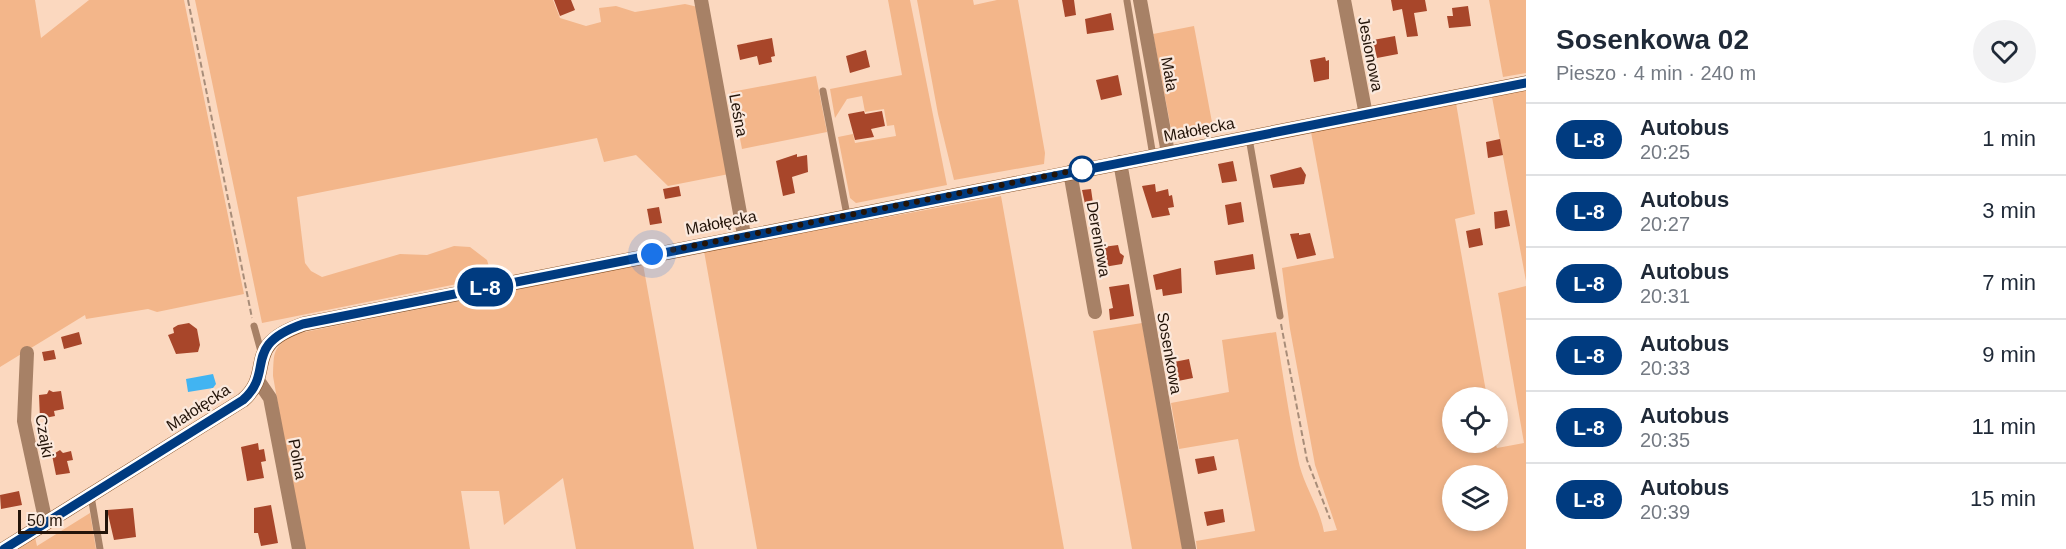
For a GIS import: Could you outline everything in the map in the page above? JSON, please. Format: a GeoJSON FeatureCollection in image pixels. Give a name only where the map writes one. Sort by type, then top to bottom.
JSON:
{"type":"FeatureCollection","features":[{"type":"Feature","properties":{"kind":"street","name":"Leśna"},"geometry":{"type":"LineString","coordinates":[[701,0],[744,235]]}},
{"type":"Feature","properties":{"kind":"street","name":"Jesionowa"},"geometry":{"type":"LineString","coordinates":[[1344,0],[1366,114]]}},
{"type":"Feature","properties":{"kind":"street","name":"Mała"},"geometry":{"type":"LineString","coordinates":[[1133,1],[1161,154]]}},
{"type":"Feature","properties":{"kind":"street","name":"Małołęcka"},"geometry":{"type":"LineString","coordinates":[[4,549],[247,397],[257,379],[262,355],[275,337],[303,324],[744,235],[1526,83]]}},
{"type":"Feature","properties":{"kind":"street","name":"Sosenkowa"},"geometry":{"type":"LineString","coordinates":[[1120,162],[1189,549]]}},
{"type":"Feature","properties":{"kind":"street","name":"Dereniowa"},"geometry":{"type":"LineString","coordinates":[[1070,172],[1095,312]]}},
{"type":"Feature","properties":{"kind":"street","name":"Czajki"},"geometry":{"type":"LineString","coordinates":[[27,352],[24,421],[46,523]]}},
{"type":"Feature","properties":{"kind":"street","name":"Polna"},"geometry":{"type":"LineString","coordinates":[[257,379],[270,398],[299,549]]}},
{"type":"Feature","properties":{"kind":"lane"},"geometry":{"type":"LineString","coordinates":[[823,91],[848,215]]}},
{"type":"Feature","properties":{"kind":"lane"},"geometry":{"type":"LineString","coordinates":[[1249,138],[1280,316]]}},
{"type":"Feature","properties":{"kind":"lane"},"geometry":{"type":"LineString","coordinates":[[254,326],[262,355]]}},
{"type":"Feature","properties":{"kind":"lane"},"geometry":{"type":"LineString","coordinates":[[91,496],[100,549]]}},
{"type":"Feature","properties":{"kind":"path"},"geometry":{"type":"LineString","coordinates":[[188,0],[254,326]]}},
{"type":"Feature","properties":{"kind":"path"},"geometry":{"type":"LineString","coordinates":[[1280,316],[1307,460],[1330,519]]}},
{"type":"Feature","properties":{"kind":"shaded area"},"geometry":{"type":"Polygon","coordinates":[[[0,0],[35,0],[41,38],[89,0],[184,0],[244,294],[157,312],[148,309],[86,319],[85,315],[0,367],[0,0]]]}},
{"type":"Feature","properties":{"kind":"shaded area"},"geometry":{"type":"Polygon","coordinates":[[[195,0],[553,0],[560,18],[586,26],[601,22],[599,8],[616,6],[635,12],[685,4],[698,7],[729,174],[668,186],[636,155],[604,162],[597,138],[297,197],[305,263],[311,271],[322,277],[400,254],[427,255],[454,246],[470,247],[487,260],[492,277],[262,323],[195,0]]]}},
{"type":"Feature","properties":{"kind":"shaded area"},"geometry":{"type":"Polygon","coordinates":[[[888,0],[910,0],[947,185],[856,203],[850,198],[838,137],[853,134],[855,143],[896,136],[894,125],[887,126],[884,109],[865,112],[862,96],[847,99],[835,118],[830,89],[902,75],[888,0]]]}},
{"type":"Feature","properties":{"kind":"shaded area"},"geometry":{"type":"Polygon","coordinates":[[[917,0],[973,0],[974,5],[997,0],[1018,0],[1045,153],[1044,164],[954,180],[938,114],[917,0]]]}},
{"type":"Feature","properties":{"kind":"shaded area"},"geometry":{"type":"Polygon","coordinates":[[[1489,0],[1526,0],[1526,73],[1503,77],[1489,0]]]}},
{"type":"Feature","properties":{"kind":"shaded area"},"geometry":{"type":"Polygon","coordinates":[[[1194,26],[1214,133],[1173,139],[1153,34],[1194,26]]]}},
{"type":"Feature","properties":{"kind":"shaded area"},"geometry":{"type":"Polygon","coordinates":[[[816,76],[827,132],[742,149],[731,92],[816,76]]]}},
{"type":"Feature","properties":{"kind":"shaded area"},"geometry":{"type":"Polygon","coordinates":[[[1526,90],[1526,281],[1492,97],[1526,90]]]}},
{"type":"Feature","properties":{"kind":"shaded area"},"geometry":{"type":"Polygon","coordinates":[[[1456,103],[1475,214],[1455,219],[1485,387],[1442,387],[1442,453],[1508,453],[1508,446],[1524,443],[1498,293],[1526,286],[1526,549],[1197,549],[1196,541],[1255,531],[1238,439],[1179,449],[1171,403],[1229,392],[1222,340],[1276,332],[1303,478],[1319,513],[1324,532],[1337,530],[1315,465],[1290,329],[1282,268],[1334,258],[1311,132],[1456,103]]]}},
{"type":"Feature","properties":{"kind":"shaded area"},"geometry":{"type":"Polygon","coordinates":[[[1001,196],[1064,549],[757,549],[704,251],[1001,196]]]}},
{"type":"Feature","properties":{"kind":"shaded area"},"geometry":{"type":"Polygon","coordinates":[[[643,264],[694,549],[576,549],[563,478],[504,525],[499,491],[461,491],[470,549],[303,549],[273,376],[274,356],[282,343],[295,334],[643,264]]]}},
{"type":"Feature","properties":{"kind":"shaded area"},"geometry":{"type":"Polygon","coordinates":[[[1142,323],[1183,549],[1132,549],[1093,331],[1142,323]]]}},
{"type":"Feature","properties":{"kind":"shaded area"},"geometry":{"type":"Polygon","coordinates":[[[90,513],[96,549],[14,549],[35,537],[37,546],[90,513]]]}},
{"type":"Feature","properties":{"kind":"water"},"geometry":{"type":"Polygon","coordinates":[[[213,374],[216,384],[213,388],[188,392],[186,379],[213,374]]]}},
{"type":"Feature","properties":{"kind":"building"},"geometry":{"type":"Polygon","coordinates":[[[554,0],[571,0],[575,10],[560,16],[554,0]]]}},
{"type":"Feature","properties":{"kind":"building"},"geometry":{"type":"Polygon","coordinates":[[[1062,0],[1074,0],[1076,15],[1065,17],[1062,0]]]}},
{"type":"Feature","properties":{"kind":"building"},"geometry":{"type":"Polygon","coordinates":[[[1391,0],[1425,0],[1427,11],[1414,13],[1418,36],[1407,37],[1402,9],[1393,11],[1391,0]]]}},
{"type":"Feature","properties":{"kind":"building"},"geometry":{"type":"Polygon","coordinates":[[[1468,6],[1471,26],[1449,28],[1447,16],[1453,16],[1452,8],[1468,6]]]}},
{"type":"Feature","properties":{"kind":"building"},"geometry":{"type":"Polygon","coordinates":[[[1111,13],[1114,30],[1087,34],[1085,19],[1111,13]]]}},
{"type":"Feature","properties":{"kind":"building"},"geometry":{"type":"Polygon","coordinates":[[[1395,36],[1398,54],[1377,58],[1373,40],[1395,36]]]}},
{"type":"Feature","properties":{"kind":"building"},"geometry":{"type":"Polygon","coordinates":[[[772,38],[775,56],[771,57],[772,62],[759,65],[757,56],[740,60],[737,45],[772,38]]]}},
{"type":"Feature","properties":{"kind":"building"},"geometry":{"type":"Polygon","coordinates":[[[866,50],[870,67],[850,73],[846,56],[866,50]]]}},
{"type":"Feature","properties":{"kind":"building"},"geometry":{"type":"Polygon","coordinates":[[[1325,57],[1326,61],[1329,60],[1329,79],[1314,82],[1310,60],[1325,57]]]}},
{"type":"Feature","properties":{"kind":"building"},"geometry":{"type":"Polygon","coordinates":[[[1118,75],[1122,95],[1101,100],[1096,80],[1118,75]]]}},
{"type":"Feature","properties":{"kind":"building"},"geometry":{"type":"Polygon","coordinates":[[[864,111],[865,114],[882,111],[885,126],[871,129],[874,137],[855,140],[848,114],[864,111]]]}},
{"type":"Feature","properties":{"kind":"building"},"geometry":{"type":"Polygon","coordinates":[[[1500,139],[1503,155],[1488,158],[1486,142],[1500,139]]]}},
{"type":"Feature","properties":{"kind":"building"},"geometry":{"type":"Polygon","coordinates":[[[797,154],[797,157],[807,155],[808,172],[792,177],[795,193],[783,196],[776,161],[797,154]]]}},
{"type":"Feature","properties":{"kind":"building"},"geometry":{"type":"Polygon","coordinates":[[[1233,161],[1237,181],[1222,183],[1218,164],[1233,161]]]}},
{"type":"Feature","properties":{"kind":"building"},"geometry":{"type":"Polygon","coordinates":[[[1301,167],[1306,175],[1304,184],[1273,188],[1270,175],[1301,167]]]}},
{"type":"Feature","properties":{"kind":"building"},"geometry":{"type":"Polygon","coordinates":[[[1155,184],[1156,192],[1168,189],[1169,196],[1172,195],[1174,207],[1168,208],[1170,215],[1152,218],[1142,186],[1155,184]]]}},
{"type":"Feature","properties":{"kind":"building"},"geometry":{"type":"Polygon","coordinates":[[[679,186],[681,196],[665,199],[663,189],[679,186]]]}},
{"type":"Feature","properties":{"kind":"building"},"geometry":{"type":"Polygon","coordinates":[[[1091,189],[1093,203],[1085,204],[1082,190],[1091,189]]]}},
{"type":"Feature","properties":{"kind":"building"},"geometry":{"type":"Polygon","coordinates":[[[1241,202],[1244,222],[1228,225],[1225,205],[1241,202]]]}},
{"type":"Feature","properties":{"kind":"building"},"geometry":{"type":"Polygon","coordinates":[[[659,207],[662,223],[650,225],[647,209],[659,207]]]}},
{"type":"Feature","properties":{"kind":"building"},"geometry":{"type":"Polygon","coordinates":[[[1507,210],[1510,226],[1495,229],[1494,212],[1507,210]]]}},
{"type":"Feature","properties":{"kind":"building"},"geometry":{"type":"Polygon","coordinates":[[[1480,228],[1483,245],[1469,248],[1466,231],[1480,228]]]}},
{"type":"Feature","properties":{"kind":"building"},"geometry":{"type":"Polygon","coordinates":[[[1299,233],[1299,235],[1310,233],[1316,255],[1297,259],[1290,234],[1299,233]]]}},
{"type":"Feature","properties":{"kind":"building"},"geometry":{"type":"Polygon","coordinates":[[[1118,245],[1120,253],[1124,256],[1122,264],[1098,268],[1095,248],[1118,245]]]}},
{"type":"Feature","properties":{"kind":"building"},"geometry":{"type":"Polygon","coordinates":[[[1253,254],[1255,269],[1216,275],[1214,261],[1253,254]]]}},
{"type":"Feature","properties":{"kind":"building"},"geometry":{"type":"Polygon","coordinates":[[[1181,268],[1182,293],[1163,296],[1162,289],[1156,290],[1153,275],[1181,268]]]}},
{"type":"Feature","properties":{"kind":"building"},"geometry":{"type":"Polygon","coordinates":[[[1129,284],[1134,316],[1110,320],[1109,309],[1113,308],[1109,287],[1129,284]]]}},
{"type":"Feature","properties":{"kind":"building"},"geometry":{"type":"Polygon","coordinates":[[[189,323],[197,329],[200,345],[198,352],[176,354],[168,335],[174,333],[173,328],[178,325],[189,323]]]}},
{"type":"Feature","properties":{"kind":"building"},"geometry":{"type":"Polygon","coordinates":[[[79,332],[82,344],[64,349],[61,337],[79,332]]]}},
{"type":"Feature","properties":{"kind":"building"},"geometry":{"type":"Polygon","coordinates":[[[54,350],[56,359],[44,361],[42,352],[54,350]]]}},
{"type":"Feature","properties":{"kind":"building"},"geometry":{"type":"Polygon","coordinates":[[[1189,359],[1193,378],[1178,381],[1174,362],[1189,359]]]}},
{"type":"Feature","properties":{"kind":"building"},"geometry":{"type":"Polygon","coordinates":[[[49,390],[61,391],[64,409],[54,411],[55,416],[40,419],[39,395],[47,394],[49,390]]]}},
{"type":"Feature","properties":{"kind":"building"},"geometry":{"type":"Polygon","coordinates":[[[258,443],[259,450],[264,449],[266,461],[261,462],[264,478],[247,481],[241,447],[258,443]]]}},
{"type":"Feature","properties":{"kind":"building"},"geometry":{"type":"Polygon","coordinates":[[[60,450],[63,453],[71,451],[73,460],[67,461],[70,473],[56,475],[52,455],[60,450]]]}},
{"type":"Feature","properties":{"kind":"building"},"geometry":{"type":"Polygon","coordinates":[[[1214,456],[1217,470],[1198,474],[1195,459],[1214,456]]]}},
{"type":"Feature","properties":{"kind":"building"},"geometry":{"type":"Polygon","coordinates":[[[19,491],[22,505],[1,509],[0,495],[19,491]]]}},
{"type":"Feature","properties":{"kind":"building"},"geometry":{"type":"Polygon","coordinates":[[[271,505],[278,543],[261,546],[258,533],[254,533],[254,508],[271,505]]]}},
{"type":"Feature","properties":{"kind":"building"},"geometry":{"type":"Polygon","coordinates":[[[133,508],[136,537],[114,540],[107,510],[133,508]]]}},
{"type":"Feature","properties":{"kind":"building"},"geometry":{"type":"Polygon","coordinates":[[[1223,509],[1225,522],[1207,526],[1204,512],[1223,509]]]}},
{"type":"Feature","properties":{"kind":"bus line","name":"L-8"},"geometry":{"type":"LineString","coordinates":[[4,549],[247,397],[257,379],[262,355],[270,341],[303,324],[744,235],[1526,83]]}},
{"type":"Feature","properties":{"kind":"route"},"geometry":{"type":"LineString","coordinates":[[652,254],[1082,169]]}}]}
